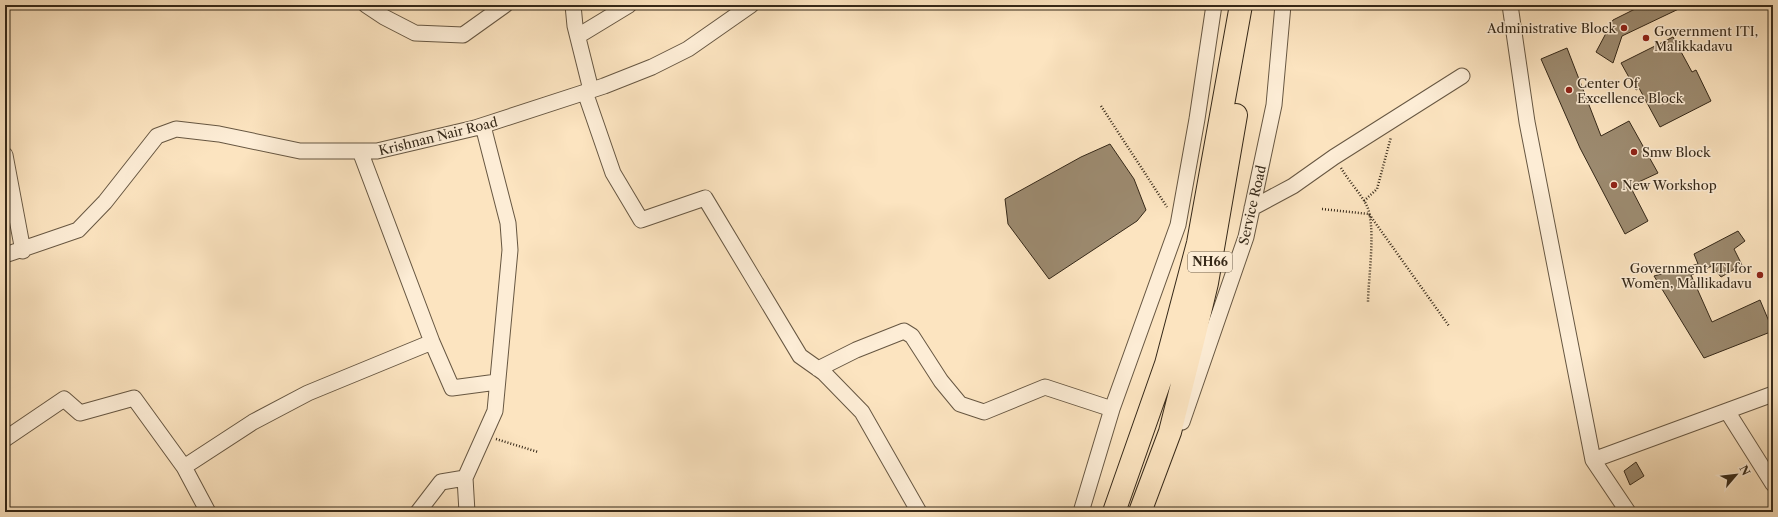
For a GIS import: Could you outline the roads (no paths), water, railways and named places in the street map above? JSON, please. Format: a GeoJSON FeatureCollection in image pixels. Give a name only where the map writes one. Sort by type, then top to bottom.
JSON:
{"type":"FeatureCollection","features":[{"type":"Feature","properties":{"kind":"highway"},"geometry":{"type":"LineString","coordinates":[[1114,512],[1166,364],[1198,243],[1241,5]]}},
{"type":"Feature","properties":{"kind":"highway","name":"NH66"},"geometry":{"type":"LineString","coordinates":[[1140,512],[1170,432],[1207,283],[1232,144],[1244,58],[1254,5]]}},
{"type":"Feature","properties":{"kind":"street"},"geometry":{"type":"LineString","coordinates":[[366,5],[384,17],[415,33],[463,35],[505,5]]}},
{"type":"Feature","properties":{"kind":"street"},"geometry":{"type":"LineString","coordinates":[[574,5],[588,91],[612,173],[641,220],[705,198],[800,356],[818,369],[862,412],[919,512]]}},
{"type":"Feature","properties":{"kind":"street"},"geometry":{"type":"LineString","coordinates":[[578,36],[629,5]]}},
{"type":"Feature","properties":{"kind":"street","name":"Krishnan Nair Road"},"geometry":{"type":"LineString","coordinates":[[5,255],[78,230],[106,202],[157,136],[176,129],[219,134],[300,151],[377,152],[483,126],[588,91],[652,67],[688,49],[751,5]]}},
{"type":"Feature","properties":{"kind":"street"},"geometry":{"type":"LineString","coordinates":[[1081,512],[1112,409],[1178,225],[1197,119],[1214,5]]}},
{"type":"Feature","properties":{"kind":"street","name":"Service Road"},"geometry":{"type":"LineString","coordinates":[[1151,512],[1246,237],[1274,105],[1283,5]]}},
{"type":"Feature","properties":{"kind":"street"},"geometry":{"type":"LineString","coordinates":[[1510,5],[1527,122],[1593,460],[1628,512]]}},
{"type":"Feature","properties":{"kind":"street"},"geometry":{"type":"LineString","coordinates":[[1252,208],[1293,186],[1390,120],[1462,76]]}},
{"type":"Feature","properties":{"kind":"street"},"geometry":{"type":"LineString","coordinates":[[467,512],[465,478],[495,411],[510,250],[508,224],[483,126]]}},
{"type":"Feature","properties":{"kind":"street"},"geometry":{"type":"LineString","coordinates":[[360,151],[432,342],[452,388],[498,382]]}},
{"type":"Feature","properties":{"kind":"street"},"geometry":{"type":"LineString","coordinates":[[5,155],[23,250]]}},
{"type":"Feature","properties":{"kind":"street"},"geometry":{"type":"LineString","coordinates":[[818,369],[856,350],[904,331],[912,336],[941,381],[960,404],[984,412],[1045,387],[1112,409]]}},
{"type":"Feature","properties":{"kind":"street"},"geometry":{"type":"LineString","coordinates":[[184,467],[253,422],[308,393],[432,342]]}},
{"type":"Feature","properties":{"kind":"street"},"geometry":{"type":"LineString","coordinates":[[1593,460],[1773,394]]}},
{"type":"Feature","properties":{"kind":"street"},"geometry":{"type":"LineString","coordinates":[[5,439],[64,398],[80,412],[134,398],[184,467],[208,512]]}},
{"type":"Feature","properties":{"kind":"street"},"geometry":{"type":"LineString","coordinates":[[1727,411],[1773,484]]}},
{"type":"Feature","properties":{"kind":"street"},"geometry":{"type":"LineString","coordinates":[[418,512],[441,482],[465,478]]}},
{"type":"Feature","properties":{"kind":"place","name":"Administrative Block"},"geometry":{"type":"Point","coordinates":[1624,28]}},
{"type":"Feature","properties":{"kind":"place","name":"Government ITI, Malikkadavu"},"geometry":{"type":"Point","coordinates":[1646,38]}},
{"type":"Feature","properties":{"kind":"place","name":"Center Of Excellence Block"},"geometry":{"type":"Point","coordinates":[1569,90]}},
{"type":"Feature","properties":{"kind":"place","name":"Smw Block"},"geometry":{"type":"Point","coordinates":[1634,152]}},
{"type":"Feature","properties":{"kind":"place","name":"New Workshop"},"geometry":{"type":"Point","coordinates":[1614,185]}},
{"type":"Feature","properties":{"kind":"place","name":"Government ITI for Women, Mallikadavu"},"geometry":{"type":"Point","coordinates":[1760,275]}}]}
